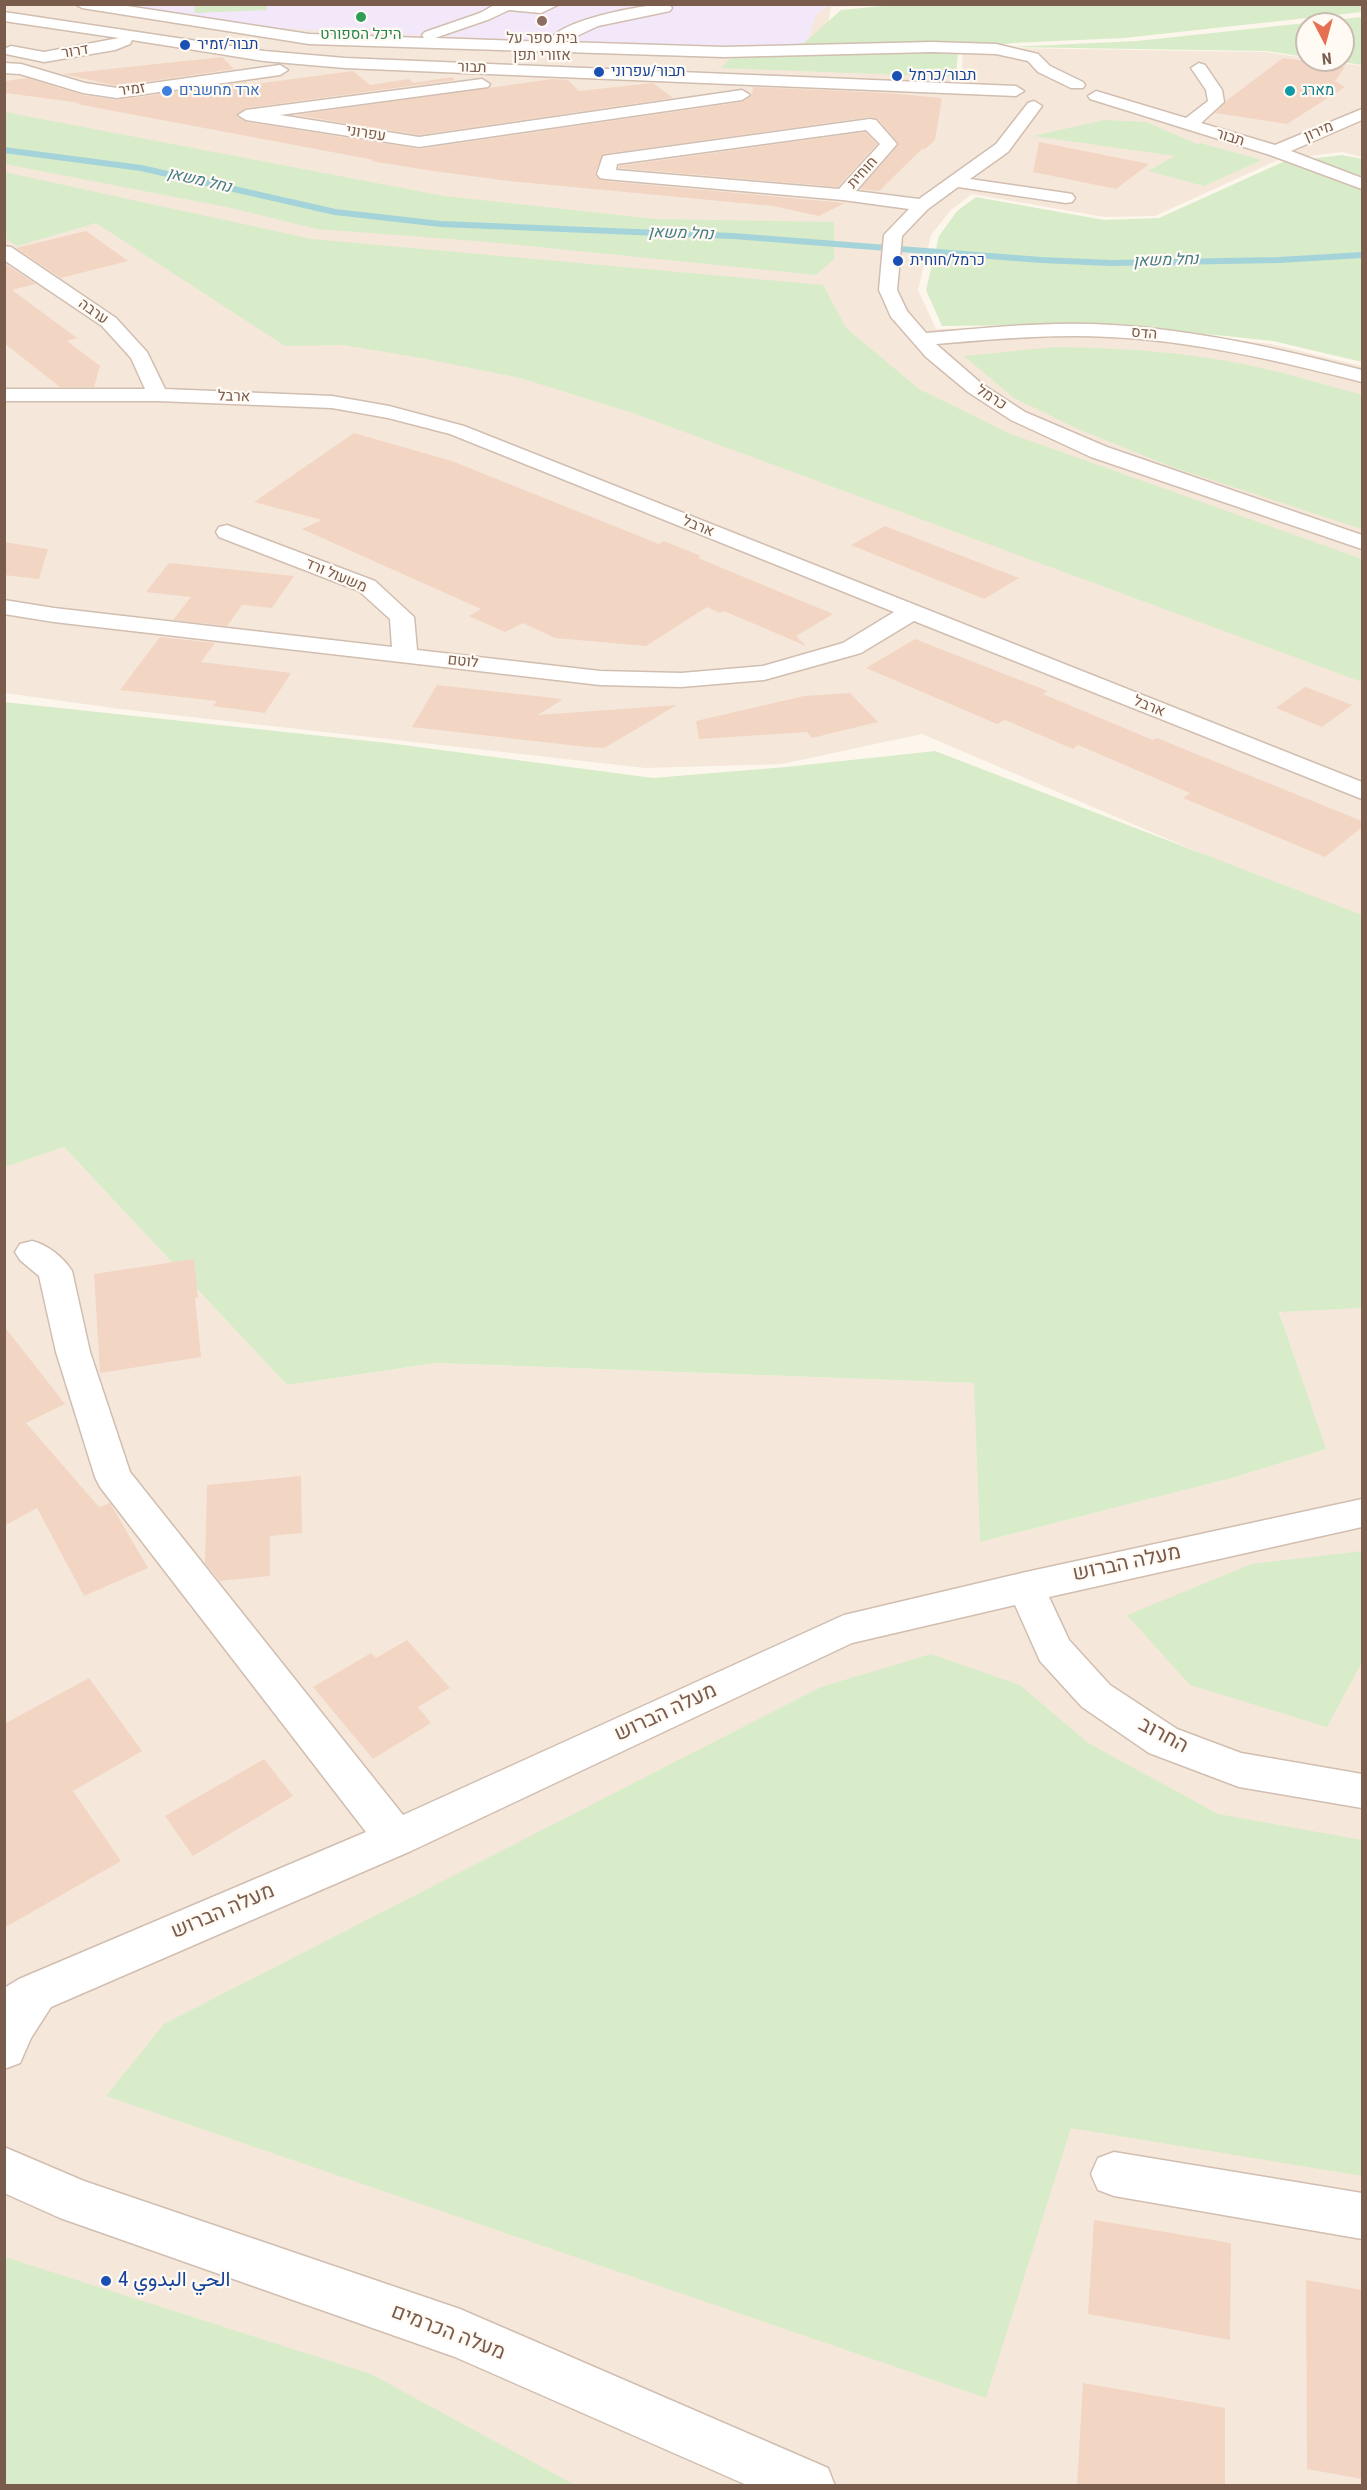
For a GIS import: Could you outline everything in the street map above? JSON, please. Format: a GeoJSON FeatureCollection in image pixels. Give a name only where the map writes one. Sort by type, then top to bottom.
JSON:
{"type":"FeatureCollection","features":[{"type":"Feature","properties":{"kind":"street"},"geometry":{"type":"LineString","coordinates":[[82,4],[309,39],[724,52],[964,47],[1016,52],[1033,57],[1041,63],[1027,82],[1001,72]]}},
{"type":"Feature","properties":{"kind":"street"},"geometry":{"type":"LineString","coordinates":[[418,41],[509,5],[541,9],[553,4]]}},
{"type":"Feature","properties":{"kind":"street"},"geometry":{"type":"LineString","coordinates":[[551,46],[564,34],[580,28],[665,8]]}},
{"type":"Feature","properties":{"kind":"street","name":"תבור"},"geometry":{"type":"LineString","coordinates":[[4,16],[264,56],[345,63],[759,80],[1027,82],[1077,85],[1094,92],[1096,96],[1276,151],[1362,184]]}},
{"type":"Feature","properties":{"kind":"street","name":"דרור"},"geometry":{"type":"LineString","coordinates":[[4,50],[44,57],[145,38]]}},
{"type":"Feature","properties":{"kind":"street"},"geometry":{"type":"LineString","coordinates":[[13,69],[44,57]]}},
{"type":"Feature","properties":{"kind":"street","name":"זמיר"},"geometry":{"type":"LineString","coordinates":[[13,69],[83,88],[117,93],[298,67]]}},
{"type":"Feature","properties":{"kind":"street"},"geometry":{"type":"LineString","coordinates":[[1188,125],[1216,102],[1214,90],[1199,68]]}},
{"type":"Feature","properties":{"kind":"street","name":"עפרוני"},"geometry":{"type":"LineString","coordinates":[[524,79],[246,114],[419,142],[747,94],[759,80]]}},
{"type":"Feature","properties":{"kind":"street","name":"כרמל"},"geometry":{"type":"LineString","coordinates":[[1027,82],[1018,99],[1043,107],[1002,148],[922,206],[893,235],[888,290],[898,313],[933,353],[975,388],[1018,416],[1099,452],[1362,543]]}},
{"type":"Feature","properties":{"kind":"street"},"geometry":{"type":"LineString","coordinates":[[1081,106],[1095,100],[1096,96]]}},
{"type":"Feature","properties":{"kind":"street","name":"מירון"},"geometry":{"type":"LineString","coordinates":[[1276,151],[1362,114]]}},
{"type":"Feature","properties":{"kind":"street","name":"חוחית"},"geometry":{"type":"LineString","coordinates":[[870,124],[889,144],[843,195],[606,174],[609,160],[870,124]]}},
{"type":"Feature","properties":{"kind":"street"},"geometry":{"type":"LineString","coordinates":[[419,142],[462,152]]}},
{"type":"Feature","properties":{"kind":"street"},"geometry":{"type":"LineString","coordinates":[[957,182],[1066,198]]}},
{"type":"Feature","properties":{"kind":"street"},"geometry":{"type":"LineString","coordinates":[[843,195],[922,206]]}},
{"type":"Feature","properties":{"kind":"street","name":"ערבה"},"geometry":{"type":"LineString","coordinates":[[4,251],[109,322],[140,356],[158,395]]}},
{"type":"Feature","properties":{"kind":"street","name":"הדס"},"geometry":{"type":"LineString","coordinates":[[921,339],[1035,330],[1112,331],[1189,338],[1253,349],[1362,376]]}},
{"type":"Feature","properties":{"kind":"street","name":"ארבל"},"geometry":{"type":"LineString","coordinates":[[4,395],[158,395],[332,402],[389,412],[457,430],[1362,790]]}},
{"type":"Feature","properties":{"kind":"street","name":"משעול ורד"},"geometry":{"type":"LineString","coordinates":[[227,532],[367,586],[402,617],[405,656]]}},
{"type":"Feature","properties":{"kind":"street","name":"לוטם"},"geometry":{"type":"LineString","coordinates":[[4,607],[54,615],[600,678],[693,679],[764,673],[852,648],[911,612]]}},
{"type":"Feature","properties":{"kind":"street"},"geometry":{"type":"LineString","coordinates":[[32,1252],[55,1271],[73,1352],[113,1478],[396,1838]]}},
{"type":"Feature","properties":{"kind":"street","name":"מעלה הברוש"},"geometry":{"type":"LineString","coordinates":[[20,2003],[396,1838],[844,1630],[1026,1587],[1362,1514]]}},
{"type":"Feature","properties":{"kind":"street","name":"החרוב"},"geometry":{"type":"LineString","coordinates":[[1026,1587],[1054,1650],[1096,1696],[1163,1741],[1239,1770],[1362,1791]]}},
{"type":"Feature","properties":{"kind":"street"},"geometry":{"type":"LineString","coordinates":[[4,2048],[15,2024],[20,2003]]}},
{"type":"Feature","properties":{"kind":"street","name":"מעלה הכרמים"},"geometry":{"type":"LineString","coordinates":[[8,2174],[77,2202],[460,2334],[810,2486]]}},
{"type":"Feature","properties":{"kind":"street"},"geometry":{"type":"LineString","coordinates":[[1114,2174],[1362,2216]]}},
{"type":"Feature","properties":{"kind":"shaded area"},"geometry":{"type":"Polygon","coordinates":[[[902,4],[831,7],[824,47],[961,79],[963,53],[1009,48],[1265,52],[1295,56],[1295,72],[1355,72],[1355,65],[1362,66],[1362,157],[1342,152],[1278,160],[1155,216],[1104,217],[972,194],[951,210],[931,235],[918,290],[936,329],[1111,327],[1271,344],[1362,366],[1362,922],[922,734],[782,764],[645,768],[120,709],[5,693],[5,5],[902,4]]]}},
{"type":"Feature","properties":{"kind":"shaded area","name":"בית ספר על אזורי תפן"},"geometry":{"type":"Polygon","coordinates":[[[113,5],[873,5],[827,7],[816,15],[806,46],[731,48],[260,27],[113,5]]]}},
{"type":"Feature","properties":{"kind":"shaded area"},"geometry":{"type":"Polygon","coordinates":[[[64,1147],[287,1385],[437,1363],[975,1383],[980,1542],[1232,1478],[1325,1449],[1279,1311],[1362,1308],[1362,2485],[5,2485],[4,1167],[64,1147]]]}},
{"type":"Feature","properties":{"kind":"green space"},"geometry":{"type":"Polygon","coordinates":[[[195,5],[267,5],[267,10],[194,13],[195,5]]]}},
{"type":"Feature","properties":{"kind":"green space"},"geometry":{"type":"Polygon","coordinates":[[[893,5],[1362,5],[1362,12],[1295,12],[1295,19],[1124,38],[1012,43],[958,52],[956,77],[721,68],[735,53],[804,43],[841,10],[893,5]]]}},
{"type":"Feature","properties":{"kind":"green space"},"geometry":{"type":"Polygon","coordinates":[[[1362,17],[1362,65],[1355,64],[1355,18],[1362,17]]]}},
{"type":"Feature","properties":{"kind":"green space"},"geometry":{"type":"Polygon","coordinates":[[[1295,24],[1295,55],[1266,51],[1008,47],[1137,41],[1295,24]]]}},
{"type":"Feature","properties":{"kind":"green space"},"geometry":{"type":"Polygon","coordinates":[[[5,112],[444,196],[655,219],[834,222],[834,259],[816,275],[489,242],[317,229],[231,208],[5,164],[5,112]]]}},
{"type":"Feature","properties":{"kind":"green space"},"geometry":{"type":"Polygon","coordinates":[[[1104,120],[1146,122],[1197,144],[1193,147],[1200,143],[1262,160],[1204,186],[1148,171],[1175,156],[1033,136],[1104,120]]]}},
{"type":"Feature","properties":{"kind":"green space"},"geometry":{"type":"Polygon","coordinates":[[[1342,155],[1362,159],[1362,362],[1273,341],[1111,324],[942,326],[926,290],[939,236],[957,211],[976,197],[1104,220],[1159,218],[1283,162],[1342,155]]]}},
{"type":"Feature","properties":{"kind":"green space"},"geometry":{"type":"Polygon","coordinates":[[[4,172],[312,239],[823,285],[846,328],[919,389],[1008,433],[1362,559],[1362,682],[633,413],[520,378],[421,358],[343,345],[285,346],[96,223],[17,246],[5,238],[4,172]]]}},
{"type":"Feature","properties":{"kind":"green space"},"geometry":{"type":"Polygon","coordinates":[[[1055,347],[1138,350],[1220,360],[1285,374],[1362,395],[1362,529],[1175,468],[1080,430],[1014,398],[964,356],[1055,347]]]}},
{"type":"Feature","properties":{"kind":"green space"},"geometry":{"type":"Polygon","coordinates":[[[4,702],[388,743],[653,778],[935,751],[1362,915],[1362,1308],[1279,1312],[1326,1449],[1232,1478],[980,1542],[974,1383],[437,1363],[287,1385],[64,1147],[5,1167],[4,702]]]}},
{"type":"Feature","properties":{"kind":"green space"},"geometry":{"type":"Polygon","coordinates":[[[1362,1551],[1362,1662],[1327,1727],[1190,1685],[1127,1615],[1252,1564],[1362,1551]]]}},
{"type":"Feature","properties":{"kind":"green space"},"geometry":{"type":"Polygon","coordinates":[[[931,1654],[1020,1685],[1088,1743],[1218,1814],[1362,1840],[1362,2176],[1071,2128],[986,2398],[106,2096],[164,2024],[821,1687],[931,1654]]]}},
{"type":"Feature","properties":{"kind":"green space"},"geometry":{"type":"Polygon","coordinates":[[[5,2257],[371,2374],[575,2485],[5,2485],[5,2257]]]}},
{"type":"Feature","properties":{"kind":"building"},"geometry":{"type":"Polygon","coordinates":[[[222,57],[234,69],[117,86],[63,74],[222,57]]]}},
{"type":"Feature","properties":{"kind":"building","name":"מארג"},"geometry":{"type":"Polygon","coordinates":[[[1283,58],[1295,60],[1295,72],[1341,72],[1335,81],[1345,87],[1287,124],[1215,113],[1226,101],[1283,58]]]}},
{"type":"Feature","properties":{"kind":"building"},"geometry":{"type":"Polygon","coordinates":[[[353,71],[370,85],[409,79],[413,83],[452,77],[455,80],[246,108],[236,116],[246,122],[419,149],[742,102],[752,96],[753,87],[942,98],[935,140],[922,149],[879,191],[860,189],[899,144],[878,119],[870,117],[603,154],[595,173],[598,179],[606,181],[845,203],[819,216],[773,206],[509,181],[433,171],[77,104],[80,103],[6,93],[6,81],[27,78],[82,95],[117,100],[246,82],[248,85],[353,71]]]}},
{"type":"Feature","properties":{"kind":"building"},"geometry":{"type":"Polygon","coordinates":[[[552,79],[568,80],[579,91],[653,83],[673,98],[419,135],[296,115],[552,79]]]}},
{"type":"Feature","properties":{"kind":"building"},"geometry":{"type":"Polygon","coordinates":[[[865,132],[877,144],[838,187],[619,168],[619,166],[865,132]]]}},
{"type":"Feature","properties":{"kind":"building"},"geometry":{"type":"Polygon","coordinates":[[[1039,142],[1149,164],[1116,189],[1033,172],[1039,142]]]}},
{"type":"Feature","properties":{"kind":"building"},"geometry":{"type":"Polygon","coordinates":[[[86,231],[128,261],[61,278],[16,248],[86,231]]]}},
{"type":"Feature","properties":{"kind":"building"},"geometry":{"type":"Polygon","coordinates":[[[4,263],[36,284],[12,290],[77,338],[67,341],[100,366],[94,387],[60,387],[4,343],[4,263]]]}},
{"type":"Feature","properties":{"kind":"building"},"geometry":{"type":"Polygon","coordinates":[[[354,433],[452,461],[659,544],[664,541],[701,556],[698,558],[833,614],[796,636],[806,646],[724,611],[720,613],[707,607],[646,646],[555,638],[523,623],[505,632],[469,616],[481,609],[302,529],[322,520],[254,502],[354,433]]]}},
{"type":"Feature","properties":{"kind":"building"},"geometry":{"type":"Polygon","coordinates":[[[885,526],[1019,578],[984,599],[851,545],[885,526]]]}},
{"type":"Feature","properties":{"kind":"building"},"geometry":{"type":"Polygon","coordinates":[[[4,542],[48,549],[39,579],[4,575],[4,542]]]}},
{"type":"Feature","properties":{"kind":"building"},"geometry":{"type":"Polygon","coordinates":[[[169,563],[294,576],[272,608],[242,605],[227,626],[173,620],[191,597],[146,592],[169,563]]]}},
{"type":"Feature","properties":{"kind":"building"},"geometry":{"type":"Polygon","coordinates":[[[160,637],[215,643],[201,662],[291,673],[265,713],[213,706],[217,701],[120,690],[160,637]]]}},
{"type":"Feature","properties":{"kind":"building"},"geometry":{"type":"Polygon","coordinates":[[[915,639],[1048,691],[1043,694],[1153,740],[1157,738],[1362,821],[1362,827],[1325,857],[1183,798],[1190,793],[1078,745],[1073,749],[1005,720],[997,724],[866,668],[915,639]]]}},
{"type":"Feature","properties":{"kind":"building"},"geometry":{"type":"Polygon","coordinates":[[[437,685],[563,699],[538,715],[677,705],[604,748],[587,747],[412,727],[437,685]]]}},
{"type":"Feature","properties":{"kind":"building"},"geometry":{"type":"Polygon","coordinates":[[[1305,687],[1352,705],[1322,727],[1276,708],[1305,687]]]}},
{"type":"Feature","properties":{"kind":"building"},"geometry":{"type":"Polygon","coordinates":[[[850,693],[878,722],[812,738],[807,732],[699,739],[696,721],[804,696],[850,693]]]}},
{"type":"Feature","properties":{"kind":"building"},"geometry":{"type":"Polygon","coordinates":[[[194,1259],[201,1357],[100,1373],[94,1274],[194,1259]]]}},
{"type":"Feature","properties":{"kind":"building"},"geometry":{"type":"Polygon","coordinates":[[[4,1326],[65,1404],[26,1423],[99,1507],[110,1503],[148,1568],[84,1596],[37,1508],[4,1526],[4,1326]]]}},
{"type":"Feature","properties":{"kind":"building"},"geometry":{"type":"Polygon","coordinates":[[[301,1476],[302,1533],[270,1536],[270,1576],[220,1581],[205,1563],[207,1485],[301,1476]]]}},
{"type":"Feature","properties":{"kind":"building"},"geometry":{"type":"Polygon","coordinates":[[[407,1640],[450,1688],[418,1707],[431,1723],[373,1759],[313,1687],[371,1653],[376,1658],[407,1640]]]}},
{"type":"Feature","properties":{"kind":"building"},"geometry":{"type":"Polygon","coordinates":[[[89,1678],[142,1751],[73,1791],[121,1861],[4,1928],[4,1724],[89,1678]]]}},
{"type":"Feature","properties":{"kind":"building"},"geometry":{"type":"Polygon","coordinates":[[[264,1759],[293,1796],[193,1856],[165,1816],[264,1759]]]}},
{"type":"Feature","properties":{"kind":"building"},"geometry":{"type":"Polygon","coordinates":[[[1094,2220],[1231,2243],[1230,2340],[1088,2314],[1094,2220]]]}},
{"type":"Feature","properties":{"kind":"building"},"geometry":{"type":"Polygon","coordinates":[[[1306,2280],[1362,2290],[1362,2479],[1307,2469],[1306,2280]]]}},
{"type":"Feature","properties":{"kind":"building"},"geometry":{"type":"Polygon","coordinates":[[[1083,2383],[1225,2408],[1225,2486],[1077,2486],[1083,2383]]]}},
{"type":"Feature","properties":{"kind":"waterway","name":"נחל משאן"},"geometry":{"type":"LineString","coordinates":[[4,150],[141,168],[335,212],[441,224],[733,236],[1041,260],[1111,263],[1279,260],[1362,255]]}},
{"type":"Feature","properties":{"kind":"place","name":"היכל הספורט"},"geometry":{"type":"Point","coordinates":[361,17]}},
{"type":"Feature","properties":{"kind":"place","name":"בית ספר על אזורי תפן"},"geometry":{"type":"Point","coordinates":[542,21]}},
{"type":"Feature","properties":{"kind":"place","name":"תבור/זמיר"},"geometry":{"type":"Point","coordinates":[185,45]}},
{"type":"Feature","properties":{"kind":"place","name":"תבור/עפרוני"},"geometry":{"type":"Point","coordinates":[599,72]}},
{"type":"Feature","properties":{"kind":"place","name":"תבור/כרמל"},"geometry":{"type":"Point","coordinates":[897,76]}},
{"type":"Feature","properties":{"kind":"place","name":"ארד מחשבים"},"geometry":{"type":"Point","coordinates":[167,91]}},
{"type":"Feature","properties":{"kind":"place","name":"מארג"},"geometry":{"type":"Point","coordinates":[1290,91]}},
{"type":"Feature","properties":{"kind":"place","name":"כרמל/חוחית"},"geometry":{"type":"Point","coordinates":[898,261]}},
{"type":"Feature","properties":{"kind":"place","name":"الحي البدوي 4"},"geometry":{"type":"Point","coordinates":[106,2281]}}]}
